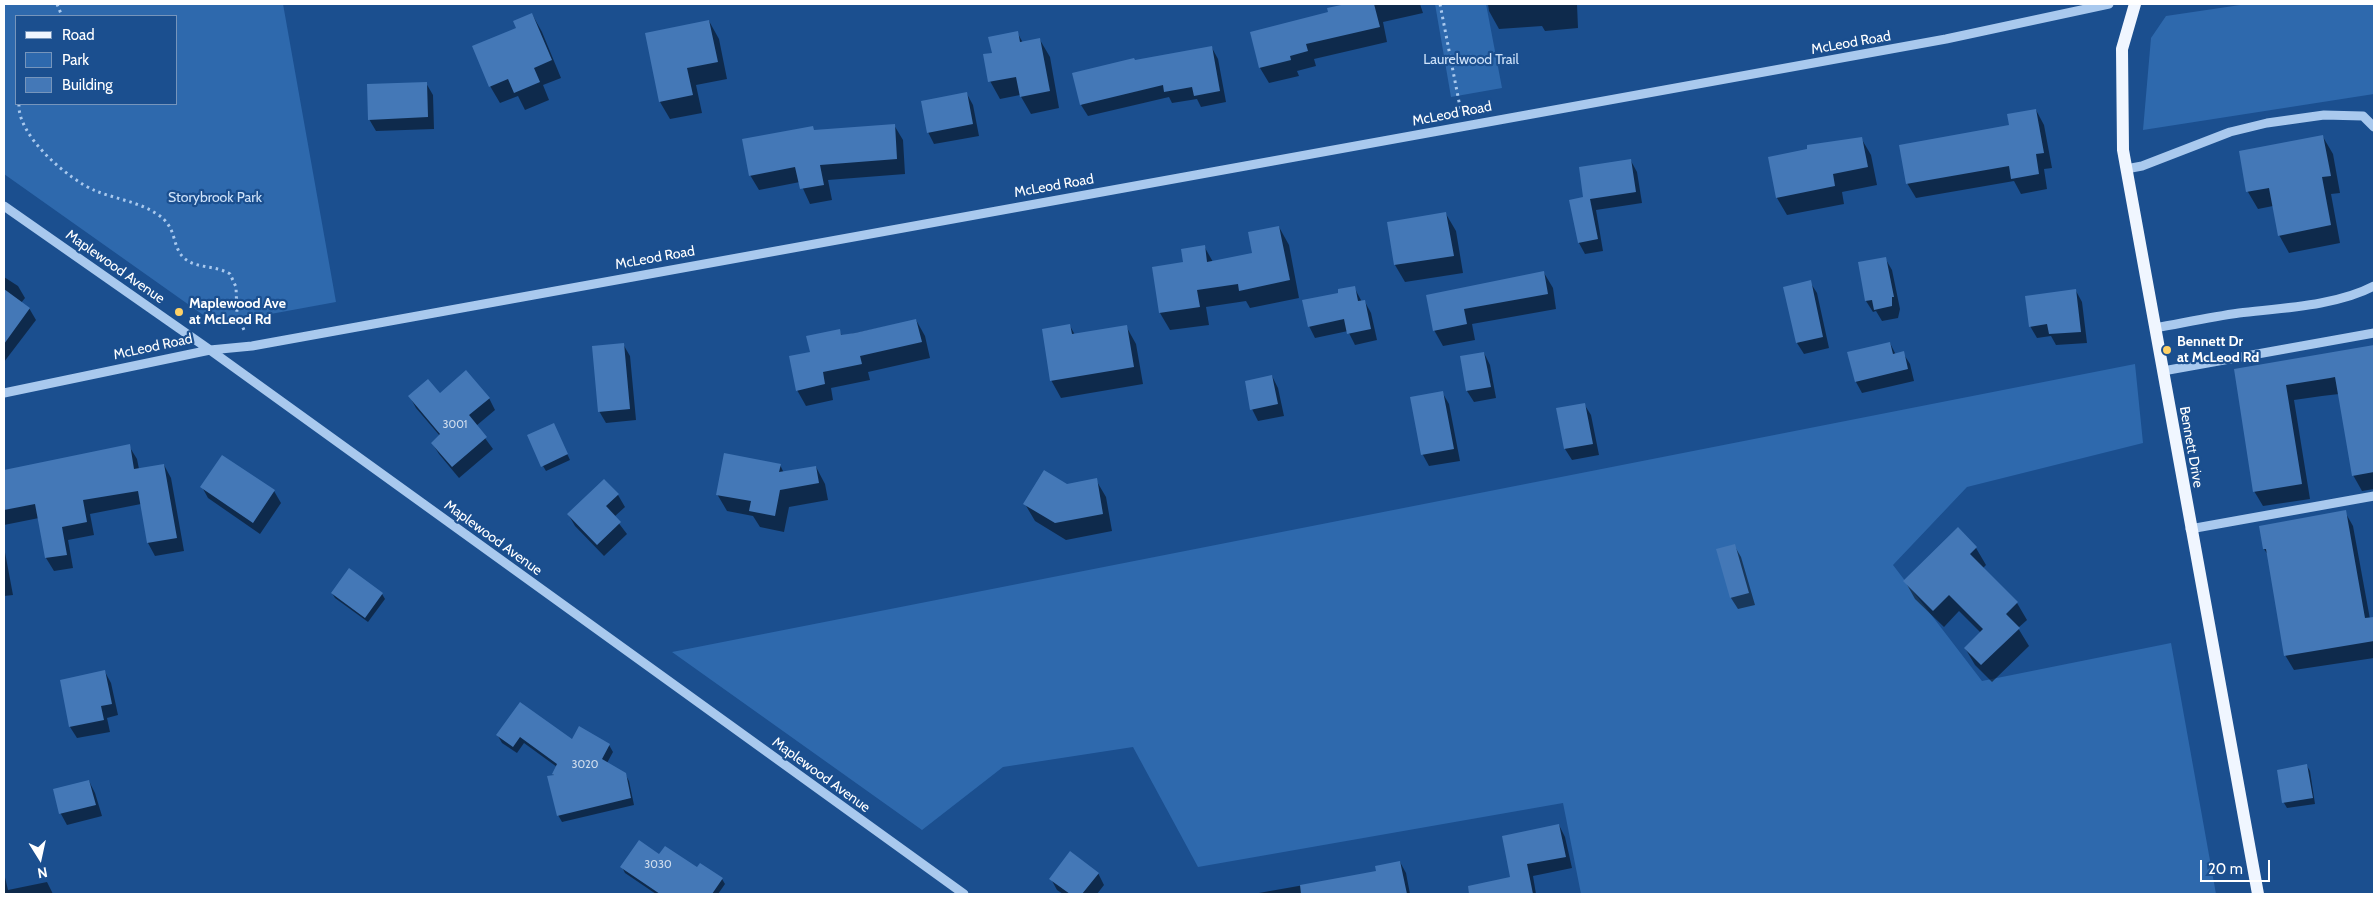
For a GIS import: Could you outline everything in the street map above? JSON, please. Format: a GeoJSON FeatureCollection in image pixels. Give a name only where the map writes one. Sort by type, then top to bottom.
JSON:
{"type":"FeatureCollection","features":[{"type":"Feature","properties":{"kind":"main road","name":"Bennett Drive"},"geometry":{"type":"LineString","coordinates":[[2136,4],[2122,49],[2123,150],[2190,529],[2258,894]]}},
{"type":"Feature","properties":{"kind":"street","name":"McLeod Road"},"geometry":{"type":"LineString","coordinates":[[4,393],[210,350],[252,346],[813,243],[1455,129],[1501,119],[1946,39],[2109,4]]}},
{"type":"Feature","properties":{"kind":"street"},"geometry":{"type":"LineString","coordinates":[[2126,169],[2142,166],[2230,132],[2267,123],[2324,115],[2363,116],[2374,127]]}},
{"type":"Feature","properties":{"kind":"street","name":"Maplewood Avenue"},"geometry":{"type":"LineString","coordinates":[[4,206],[210,350],[964,894]]}},
{"type":"Feature","properties":{"kind":"street"},"geometry":{"type":"LineString","coordinates":[[2155,328],[2231,314],[2310,304],[2363,292],[2374,286]]}},
{"type":"Feature","properties":{"kind":"street"},"geometry":{"type":"LineString","coordinates":[[2163,371],[2374,334]]}},
{"type":"Feature","properties":{"kind":"street"},"geometry":{"type":"LineString","coordinates":[[2190,529],[2374,496]]}},
{"type":"Feature","properties":{"kind":"path"},"geometry":{"type":"LineString","coordinates":[[1440,4],[1462,109],[1455,129]]}},
{"type":"Feature","properties":{"kind":"path"},"geometry":{"type":"LineString","coordinates":[[19,105],[21,122],[31,138],[76,179],[96,191],[137,204],[158,214],[172,229],[178,249],[186,259],[230,274],[236,287],[237,314],[252,346]]}},
{"type":"Feature","properties":{"kind":"green space","name":"Storybrook Park"},"geometry":{"type":"Polygon","coordinates":[[[4,4],[283,4],[336,302],[216,324],[4,174],[4,4]]]}},
{"type":"Feature","properties":{"kind":"green space","name":"Laurelwood Trail"},"geometry":{"type":"Polygon","coordinates":[[[1435,4],[1486,4],[1502,88],[1451,97],[1435,4]]]}},
{"type":"Feature","properties":{"kind":"green space"},"geometry":{"type":"Polygon","coordinates":[[[2247,4],[2374,4],[2374,94],[2143,130],[2151,38],[2166,16],[2247,4]]]}},
{"type":"Feature","properties":{"kind":"green space"},"geometry":{"type":"Polygon","coordinates":[[[2135,364],[2143,443],[1967,487],[1893,565],[1982,681],[2171,643],[2216,894],[1581,894],[1563,803],[1198,867],[1133,747],[1003,767],[922,830],[672,652],[2135,364]]]}},
{"type":"Feature","properties":{"kind":"building"},"geometry":{"type":"Polygon","coordinates":[[[1346,4],[1374,4],[1380,27],[1306,44],[1308,51],[1290,56],[1291,60],[1259,68],[1250,32],[1328,12],[1327,8],[1346,4]]]}},
{"type":"Feature","properties":{"kind":"building"},"geometry":{"type":"Polygon","coordinates":[[[532,13],[552,60],[534,68],[540,82],[514,93],[508,79],[489,87],[472,46],[516,28],[513,21],[532,13]]]}},
{"type":"Feature","properties":{"kind":"building"},"geometry":{"type":"Polygon","coordinates":[[[709,20],[718,62],[687,68],[693,95],[659,102],[645,33],[709,20]]]}},
{"type":"Feature","properties":{"kind":"building"},"geometry":{"type":"Polygon","coordinates":[[[1018,31],[1020,42],[1040,38],[1050,91],[1020,97],[1016,77],[988,82],[983,54],[992,53],[988,37],[1018,31]]]}},
{"type":"Feature","properties":{"kind":"building"},"geometry":{"type":"Polygon","coordinates":[[[1212,46],[1220,91],[1194,96],[1192,87],[1164,92],[1163,85],[1080,105],[1072,73],[1134,58],[1135,60],[1212,46]]]}},
{"type":"Feature","properties":{"kind":"building"},"geometry":{"type":"Polygon","coordinates":[[[427,82],[428,117],[368,120],[367,84],[427,82]]]}},
{"type":"Feature","properties":{"kind":"building"},"geometry":{"type":"Polygon","coordinates":[[[967,92],[973,124],[927,133],[921,101],[967,92]]]}},
{"type":"Feature","properties":{"kind":"building"},"geometry":{"type":"Polygon","coordinates":[[[2036,109],[2044,153],[2036,154],[2039,174],[2011,179],[2009,166],[1906,184],[1899,145],[2009,125],[2007,114],[2036,109]]]}},
{"type":"Feature","properties":{"kind":"building"},"geometry":{"type":"Polygon","coordinates":[[[895,124],[897,159],[820,165],[824,185],[800,189],[795,167],[749,176],[742,139],[813,126],[814,130],[895,124]]]}},
{"type":"Feature","properties":{"kind":"building"},"geometry":{"type":"Polygon","coordinates":[[[2323,135],[2331,176],[2322,177],[2331,225],[2278,236],[2269,188],[2246,192],[2239,151],[2323,135]]]}},
{"type":"Feature","properties":{"kind":"building"},"geometry":{"type":"Polygon","coordinates":[[[1862,137],[1868,167],[1833,174],[1835,186],[1776,198],[1768,157],[1807,149],[1807,145],[1862,137]]]}},
{"type":"Feature","properties":{"kind":"building"},"geometry":{"type":"Polygon","coordinates":[[[1631,159],[1636,192],[1590,199],[1598,239],[1578,243],[1569,200],[1583,197],[1579,167],[1631,159]]]}},
{"type":"Feature","properties":{"kind":"building"},"geometry":{"type":"Polygon","coordinates":[[[1446,212],[1454,256],[1394,265],[1387,222],[1446,212]]]}},
{"type":"Feature","properties":{"kind":"building"},"geometry":{"type":"Polygon","coordinates":[[[1279,226],[1290,280],[1239,291],[1238,284],[1197,290],[1200,307],[1159,313],[1152,267],[1183,262],[1181,249],[1205,245],[1207,262],[1252,253],[1248,232],[1279,226]]]}},
{"type":"Feature","properties":{"kind":"building"},"geometry":{"type":"Polygon","coordinates":[[[1886,257],[1894,297],[1892,297],[1892,306],[1874,310],[1872,300],[1865,301],[1858,262],[1886,257]]]}},
{"type":"Feature","properties":{"kind":"building"},"geometry":{"type":"Polygon","coordinates":[[[1544,271],[1548,294],[1464,309],[1467,324],[1433,331],[1426,295],[1544,271]]]}},
{"type":"Feature","properties":{"kind":"building"},"geometry":{"type":"Polygon","coordinates":[[[1811,280],[1823,337],[1796,343],[1783,287],[1811,280]]]}},
{"type":"Feature","properties":{"kind":"building"},"geometry":{"type":"Polygon","coordinates":[[[1355,286],[1358,301],[1365,300],[1371,329],[1347,334],[1344,319],[1308,327],[1302,300],[1338,293],[1338,289],[1355,286]]]}},
{"type":"Feature","properties":{"kind":"building"},"geometry":{"type":"Polygon","coordinates":[[[4,289],[30,308],[4,344],[4,289]]]}},
{"type":"Feature","properties":{"kind":"building"},"geometry":{"type":"Polygon","coordinates":[[[2076,289],[2081,332],[2049,334],[2047,324],[2029,327],[2025,296],[2076,289]]]}},
{"type":"Feature","properties":{"kind":"building"},"geometry":{"type":"Polygon","coordinates":[[[916,319],[922,342],[860,356],[862,364],[823,372],[825,384],[796,391],[789,356],[810,352],[806,336],[840,329],[841,335],[855,333],[916,319]]]}},
{"type":"Feature","properties":{"kind":"building"},"geometry":{"type":"Polygon","coordinates":[[[1070,324],[1072,334],[1127,325],[1134,367],[1050,381],[1042,329],[1070,324]]]}},
{"type":"Feature","properties":{"kind":"building"},"geometry":{"type":"Polygon","coordinates":[[[1890,342],[1893,354],[1904,351],[1908,369],[1855,382],[1847,352],[1890,342]]]}},
{"type":"Feature","properties":{"kind":"building"},"geometry":{"type":"Polygon","coordinates":[[[624,343],[630,409],[598,412],[592,346],[624,343]]]}},
{"type":"Feature","properties":{"kind":"building"},"geometry":{"type":"Polygon","coordinates":[[[2374,345],[2374,472],[2352,476],[2335,377],[2286,385],[2302,484],[2253,492],[2234,369],[2374,345]]]}},
{"type":"Feature","properties":{"kind":"building"},"geometry":{"type":"Polygon","coordinates":[[[1484,352],[1491,387],[1466,391],[1460,356],[1484,352]]]}},
{"type":"Feature","properties":{"kind":"building"},"geometry":{"type":"Polygon","coordinates":[[[466,370],[490,398],[469,415],[487,437],[452,467],[431,443],[440,434],[408,396],[428,379],[440,393],[466,370]]]}},
{"type":"Feature","properties":{"kind":"building"},"geometry":{"type":"Polygon","coordinates":[[[1272,375],[1278,404],[1250,410],[1245,381],[1272,375]]]}},
{"type":"Feature","properties":{"kind":"building"},"geometry":{"type":"Polygon","coordinates":[[[1443,391],[1454,449],[1421,455],[1410,397],[1443,391]]]}},
{"type":"Feature","properties":{"kind":"building"},"geometry":{"type":"Polygon","coordinates":[[[1585,403],[1593,444],[1564,449],[1556,408],[1585,403]]]}},
{"type":"Feature","properties":{"kind":"building"},"geometry":{"type":"Polygon","coordinates":[[[554,423],[568,454],[541,467],[527,435],[554,423]]]}},
{"type":"Feature","properties":{"kind":"building"},"geometry":{"type":"Polygon","coordinates":[[[130,444],[134,469],[164,464],[177,538],[147,543],[138,491],[83,500],[87,522],[62,527],[67,555],[45,558],[35,504],[4,510],[4,470],[130,444]]]}},
{"type":"Feature","properties":{"kind":"building"},"geometry":{"type":"Polygon","coordinates":[[[724,453],[781,464],[779,472],[816,466],[819,483],[780,490],[775,516],[749,511],[751,501],[716,495],[724,453]]]}},
{"type":"Feature","properties":{"kind":"building"},"geometry":{"type":"Polygon","coordinates":[[[222,455],[275,490],[253,523],[200,487],[222,455]]]}},
{"type":"Feature","properties":{"kind":"building"},"geometry":{"type":"Polygon","coordinates":[[[1044,470],[1067,484],[1097,478],[1103,514],[1055,523],[1023,504],[1044,470]]]}},
{"type":"Feature","properties":{"kind":"building"},"geometry":{"type":"Polygon","coordinates":[[[604,479],[619,494],[606,506],[621,522],[597,545],[567,514],[604,479]]]}},
{"type":"Feature","properties":{"kind":"building"},"geometry":{"type":"Polygon","coordinates":[[[2346,510],[2365,618],[2374,617],[2374,641],[2284,656],[2266,549],[2263,549],[2259,526],[2346,510]]]}},
{"type":"Feature","properties":{"kind":"building"},"geometry":{"type":"Polygon","coordinates":[[[1958,527],[1977,547],[1970,554],[2018,602],[2006,614],[2020,628],[1981,665],[1964,648],[1983,629],[1949,595],[1933,611],[1903,581],[1958,527]]]}},
{"type":"Feature","properties":{"kind":"building"},"geometry":{"type":"Polygon","coordinates":[[[1735,544],[1749,593],[1730,598],[1716,549],[1735,544]]]}},
{"type":"Feature","properties":{"kind":"building"},"geometry":{"type":"Polygon","coordinates":[[[349,568],[383,593],[365,618],[331,593],[349,568]]]}},
{"type":"Feature","properties":{"kind":"building"},"geometry":{"type":"Polygon","coordinates":[[[105,670],[112,704],[101,706],[104,720],[69,727],[60,680],[105,670]]]}},
{"type":"Feature","properties":{"kind":"building"},"geometry":{"type":"Polygon","coordinates":[[[520,702],[572,739],[579,726],[610,744],[602,759],[626,773],[631,798],[557,816],[547,776],[554,775],[552,774],[557,764],[520,737],[513,747],[496,735],[520,702]]]}},
{"type":"Feature","properties":{"kind":"building"},"geometry":{"type":"Polygon","coordinates":[[[2307,764],[2313,798],[2282,803],[2277,770],[2307,764]]]}},
{"type":"Feature","properties":{"kind":"building"},"geometry":{"type":"Polygon","coordinates":[[[89,780],[96,805],[59,814],[53,789],[89,780]]]}},
{"type":"Feature","properties":{"kind":"building"},"geometry":{"type":"Polygon","coordinates":[[[1559,824],[1566,857],[1527,864],[1533,894],[1469,894],[1468,886],[1510,877],[1502,836],[1559,824]]]}},
{"type":"Feature","properties":{"kind":"building"},"geometry":{"type":"Polygon","coordinates":[[[639,840],[659,854],[665,846],[697,867],[700,863],[723,878],[712,894],[660,894],[620,867],[639,840]]]}},
{"type":"Feature","properties":{"kind":"building"},"geometry":{"type":"Polygon","coordinates":[[[1070,851],[1099,873],[1082,894],[1070,894],[1049,879],[1070,851]]]}},
{"type":"Feature","properties":{"kind":"building"},"geometry":{"type":"Polygon","coordinates":[[[1400,861],[1407,894],[1301,894],[1300,885],[1376,871],[1375,866],[1400,861]]]}},
{"type":"Feature","properties":{"kind":"place","name":"Maplewood Ave at McLeod Rd"},"geometry":{"type":"Point","coordinates":[179,312]}},
{"type":"Feature","properties":{"kind":"place","name":"Bennett Dr at McLeod Rd"},"geometry":{"type":"Point","coordinates":[2167,350]}}]}
